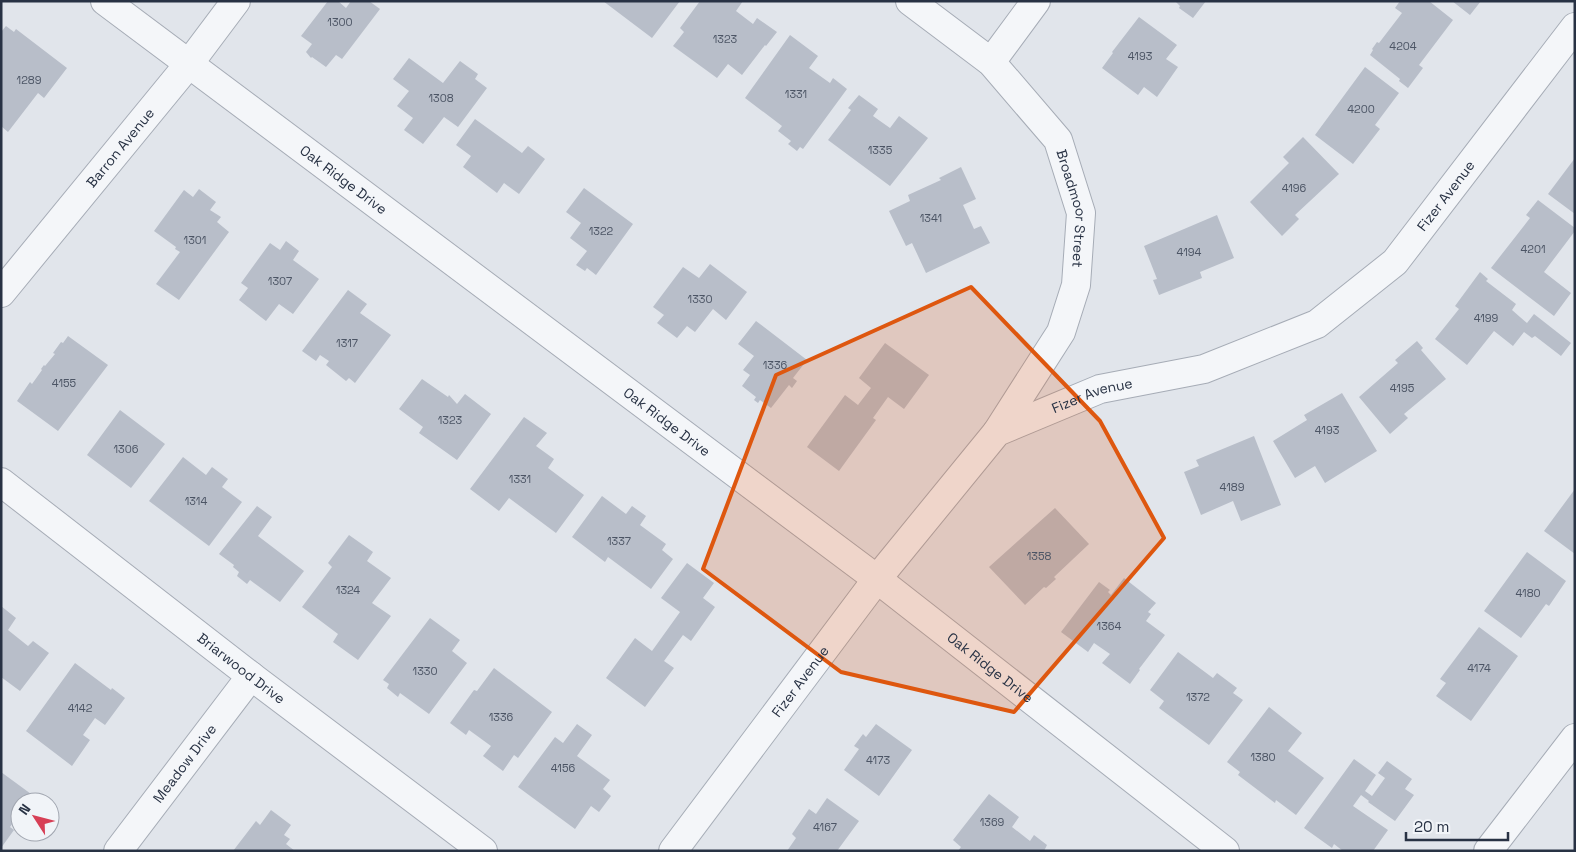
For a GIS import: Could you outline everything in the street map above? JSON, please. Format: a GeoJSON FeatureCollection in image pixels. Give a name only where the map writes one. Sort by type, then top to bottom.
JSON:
{"type":"FeatureCollection","features":[{"type":"Feature","properties":{"kind":"street","name":"Oak Ridge Drive"},"geometry":{"type":"LineString","coordinates":[[104,1],[877,579],[1225,851]]}},
{"type":"Feature","properties":{"kind":"street","name":"Barron Avenue"},"geometry":{"type":"LineString","coordinates":[[1,294],[188,65],[236,1]]}},
{"type":"Feature","properties":{"kind":"street","name":"Broadmoor Street"},"geometry":{"type":"LineString","coordinates":[[910,1],[991,62],[1058,140],[1080,213],[1076,285],[1061,332],[996,432]]}},
{"type":"Feature","properties":{"kind":"street"},"geometry":{"type":"LineString","coordinates":[[991,62],[1036,1]]}},
{"type":"Feature","properties":{"kind":"street","name":"Fizer Avenue"},"geometry":{"type":"LineString","coordinates":[[673,851],[877,579],[996,432],[1100,389],[1204,369],[1317,324],[1395,262],[1575,27]]}},
{"type":"Feature","properties":{"kind":"street","name":"Briarwood Drive"},"geometry":{"type":"LineString","coordinates":[[1,482],[251,676],[483,851]]}},
{"type":"Feature","properties":{"kind":"street","name":"Meadow Drive"},"geometry":{"type":"LineString","coordinates":[[118,851],[251,676]]}},
{"type":"Feature","properties":{"kind":"street"},"geometry":{"type":"LineString","coordinates":[[1488,851],[1575,738]]}},
{"type":"Feature","properties":{"kind":"highlighted area"},"geometry":{"type":"Polygon","coordinates":[[[971,287],[1100,421],[1164,538],[1014,712],[841,672],[703,569],[776,375],[971,287]]]}},
{"type":"Feature","properties":{"kind":"building"},"geometry":{"type":"Polygon","coordinates":[[[328,1],[338,1],[346,8],[351,1],[369,1],[380,9],[342,59],[336,55],[326,67],[311,58],[306,52],[312,44],[301,36],[328,1]]]}},
{"type":"Feature","properties":{"kind":"building"},"geometry":{"type":"Polygon","coordinates":[[[603,1],[680,1],[652,38],[603,1]]]}},
{"type":"Feature","properties":{"kind":"building"},"geometry":{"type":"Polygon","coordinates":[[[700,1],[743,1],[736,11],[753,24],[757,18],[777,32],[742,75],[728,64],[717,78],[673,46],[684,32],[680,28],[700,1]]]}},
{"type":"Feature","properties":{"kind":"building"},"geometry":{"type":"Polygon","coordinates":[[[1175,1],[1206,1],[1193,18],[1179,8],[1180,6],[1175,1]]]}},
{"type":"Feature","properties":{"kind":"building"},"geometry":{"type":"Polygon","coordinates":[[[1400,1],[1429,1],[1453,20],[1419,65],[1423,68],[1408,88],[1399,81],[1400,79],[1370,55],[1377,42],[1379,43],[1402,13],[1395,8],[1400,1]]]}},
{"type":"Feature","properties":{"kind":"building"},"geometry":{"type":"Polygon","coordinates":[[[1452,1],[1481,1],[1470,15],[1452,1]]]}},
{"type":"Feature","properties":{"kind":"building"},"geometry":{"type":"Polygon","coordinates":[[[1139,17],[1177,45],[1166,59],[1178,67],[1157,97],[1144,87],[1138,95],[1102,68],[1139,17]]]}},
{"type":"Feature","properties":{"kind":"building"},"geometry":{"type":"Polygon","coordinates":[[[6,26],[14,32],[16,29],[67,68],[44,98],[38,93],[8,132],[1,126],[1,32],[6,26]]]}},
{"type":"Feature","properties":{"kind":"building"},"geometry":{"type":"Polygon","coordinates":[[[790,35],[818,56],[809,68],[830,83],[833,78],[847,89],[803,149],[800,147],[797,151],[788,144],[791,141],[778,131],[782,126],[745,98],[790,35]]]}},
{"type":"Feature","properties":{"kind":"building"},"geometry":{"type":"Polygon","coordinates":[[[409,58],[443,83],[460,61],[478,74],[475,79],[487,88],[458,127],[444,117],[423,144],[404,130],[413,118],[397,106],[409,91],[393,79],[409,58]]]}},
{"type":"Feature","properties":{"kind":"building"},"geometry":{"type":"Polygon","coordinates":[[[1365,67],[1399,93],[1375,125],[1380,129],[1353,164],[1315,135],[1365,67]]]}},
{"type":"Feature","properties":{"kind":"building"},"geometry":{"type":"Polygon","coordinates":[[[859,95],[878,109],[873,116],[890,128],[899,116],[928,138],[890,186],[828,140],[851,110],[848,108],[859,95]]]}},
{"type":"Feature","properties":{"kind":"building"},"geometry":{"type":"Polygon","coordinates":[[[475,119],[522,153],[528,146],[545,159],[519,194],[504,183],[497,193],[463,167],[471,156],[456,145],[475,119]]]}},
{"type":"Feature","properties":{"kind":"building"},"geometry":{"type":"Polygon","coordinates":[[[1303,137],[1339,174],[1295,215],[1299,219],[1282,236],[1250,202],[1289,163],[1283,157],[1303,137]]]}},
{"type":"Feature","properties":{"kind":"building"},"geometry":{"type":"Polygon","coordinates":[[[1575,158],[1575,214],[1548,194],[1575,158]]]}},
{"type":"Feature","properties":{"kind":"building"},"geometry":{"type":"Polygon","coordinates":[[[961,167],[976,199],[963,205],[974,229],[981,226],[990,243],[926,273],[912,243],[906,246],[889,211],[910,201],[908,195],[941,180],[939,178],[961,167]]]}},
{"type":"Feature","properties":{"kind":"building"},"geometry":{"type":"Polygon","coordinates":[[[584,188],[633,224],[596,275],[587,268],[585,271],[576,265],[587,251],[570,238],[581,223],[566,212],[584,188]]]}},
{"type":"Feature","properties":{"kind":"building"},"geometry":{"type":"Polygon","coordinates":[[[199,189],[216,202],[210,210],[221,217],[217,222],[229,232],[179,300],[156,284],[180,252],[154,231],[184,190],[193,197],[199,189]]]}},
{"type":"Feature","properties":{"kind":"building"},"geometry":{"type":"Polygon","coordinates":[[[1538,200],[1575,228],[1575,231],[1544,272],[1571,293],[1554,316],[1491,268],[1530,218],[1526,215],[1538,200]]]}},
{"type":"Feature","properties":{"kind":"building"},"geometry":{"type":"Polygon","coordinates":[[[1217,215],[1234,258],[1200,272],[1202,278],[1159,295],[1153,280],[1157,279],[1144,246],[1217,215]]]}},
{"type":"Feature","properties":{"kind":"building"},"geometry":{"type":"Polygon","coordinates":[[[286,241],[299,251],[293,260],[319,279],[293,314],[279,304],[266,321],[239,300],[248,288],[241,283],[270,243],[280,250],[286,241]]]}},
{"type":"Feature","properties":{"kind":"building"},"geometry":{"type":"Polygon","coordinates":[[[710,264],[747,292],[726,320],[713,309],[695,332],[687,326],[677,338],[657,323],[664,315],[653,307],[683,267],[699,278],[710,264]]]}},
{"type":"Feature","properties":{"kind":"building"},"geometry":{"type":"Polygon","coordinates":[[[1480,272],[1488,279],[1486,281],[1516,304],[1512,310],[1527,323],[1534,314],[1571,343],[1561,356],[1535,336],[1532,338],[1524,332],[1513,346],[1494,331],[1467,365],[1435,339],[1459,309],[1455,306],[1480,272]]]}},
{"type":"Feature","properties":{"kind":"building"},"geometry":{"type":"Polygon","coordinates":[[[348,290],[367,304],[360,313],[391,335],[355,383],[349,378],[346,381],[326,365],[329,361],[320,355],[316,361],[302,351],[348,290]]]}},
{"type":"Feature","properties":{"kind":"building"},"geometry":{"type":"Polygon","coordinates":[[[756,321],[807,360],[793,378],[797,381],[792,388],[789,385],[771,408],[760,400],[758,403],[754,400],[756,397],[742,386],[750,375],[743,370],[754,356],[738,344],[756,321]]]}},
{"type":"Feature","properties":{"kind":"building"},"geometry":{"type":"Polygon","coordinates":[[[68,336],[108,365],[58,431],[17,401],[30,382],[32,384],[44,365],[55,354],[53,353],[61,342],[63,343],[68,336]]]}},
{"type":"Feature","properties":{"kind":"building"},"geometry":{"type":"Polygon","coordinates":[[[1417,341],[1423,348],[1421,350],[1446,379],[1404,414],[1408,418],[1390,434],[1359,397],[1398,363],[1395,360],[1417,341]]]}},
{"type":"Feature","properties":{"kind":"building"},"geometry":{"type":"Polygon","coordinates":[[[885,343],[929,375],[904,409],[888,397],[873,418],[876,420],[839,471],[807,447],[845,395],[858,405],[871,388],[859,378],[885,343]]]}},
{"type":"Feature","properties":{"kind":"building"},"geometry":{"type":"Polygon","coordinates":[[[422,379],[448,397],[449,395],[457,404],[465,394],[491,414],[457,460],[419,433],[423,427],[399,409],[422,379]]]}},
{"type":"Feature","properties":{"kind":"building"},"geometry":{"type":"Polygon","coordinates":[[[1342,393],[1377,451],[1325,483],[1315,466],[1295,478],[1273,441],[1307,420],[1304,415],[1342,393]]]}},
{"type":"Feature","properties":{"kind":"building"},"geometry":{"type":"Polygon","coordinates":[[[120,410],[165,444],[131,488],[87,455],[120,410]]]}},
{"type":"Feature","properties":{"kind":"building"},"geometry":{"type":"Polygon","coordinates":[[[524,417],[547,433],[536,446],[554,459],[548,468],[584,495],[556,533],[509,498],[499,511],[470,489],[524,417]]]}},
{"type":"Feature","properties":{"kind":"building"},"geometry":{"type":"Polygon","coordinates":[[[1254,436],[1281,505],[1241,521],[1233,501],[1201,515],[1184,472],[1199,466],[1196,460],[1254,436]]]}},
{"type":"Feature","properties":{"kind":"building"},"geometry":{"type":"Polygon","coordinates":[[[183,457],[206,475],[212,467],[228,479],[222,487],[242,502],[209,546],[149,501],[183,457]]]}},
{"type":"Feature","properties":{"kind":"building"},"geometry":{"type":"Polygon","coordinates":[[[1575,489],[1575,554],[1544,531],[1575,489]]]}},
{"type":"Feature","properties":{"kind":"building"},"geometry":{"type":"Polygon","coordinates":[[[602,496],[626,514],[632,506],[646,516],[640,525],[666,544],[662,550],[673,559],[651,589],[608,557],[605,562],[572,537],[602,496]]]}},
{"type":"Feature","properties":{"kind":"building"},"geometry":{"type":"Polygon","coordinates":[[[257,506],[272,517],[258,536],[304,571],[280,602],[250,580],[247,584],[237,576],[239,572],[233,567],[234,565],[219,554],[257,506]]]}},
{"type":"Feature","properties":{"kind":"building"},"geometry":{"type":"Polygon","coordinates":[[[1055,508],[1089,544],[1054,577],[1056,579],[1046,588],[1044,587],[1025,605],[989,567],[1055,508]]]}},
{"type":"Feature","properties":{"kind":"building"},"geometry":{"type":"Polygon","coordinates":[[[349,535],[373,552],[367,561],[391,578],[372,603],[391,616],[358,660],[333,642],[338,634],[302,607],[332,567],[328,563],[349,535]]]}},
{"type":"Feature","properties":{"kind":"building"},"geometry":{"type":"Polygon","coordinates":[[[1527,552],[1566,581],[1549,606],[1546,604],[1521,638],[1484,611],[1527,552]]]}},
{"type":"Feature","properties":{"kind":"building"},"geometry":{"type":"Polygon","coordinates":[[[687,563],[714,583],[703,598],[715,607],[691,641],[683,635],[664,661],[674,668],[645,707],[606,678],[635,638],[652,651],[680,612],[661,598],[687,563]]]}},
{"type":"Feature","properties":{"kind":"building"},"geometry":{"type":"Polygon","coordinates":[[[1124,578],[1156,603],[1148,612],[1151,614],[1146,621],[1165,635],[1130,684],[1102,663],[1110,654],[1094,643],[1088,652],[1061,632],[1099,582],[1110,590],[1108,592],[1111,595],[1124,578]]]}},
{"type":"Feature","properties":{"kind":"building"},"geometry":{"type":"Polygon","coordinates":[[[1,606],[16,618],[8,630],[28,646],[33,641],[49,653],[20,691],[1,677],[1,606]]]}},
{"type":"Feature","properties":{"kind":"building"},"geometry":{"type":"Polygon","coordinates":[[[430,618],[460,640],[452,651],[467,663],[429,714],[400,693],[398,697],[387,688],[389,684],[383,680],[430,618]]]}},
{"type":"Feature","properties":{"kind":"building"},"geometry":{"type":"Polygon","coordinates":[[[1479,627],[1518,656],[1471,721],[1436,696],[1446,683],[1440,679],[1479,627]]]}},
{"type":"Feature","properties":{"kind":"building"},"geometry":{"type":"Polygon","coordinates":[[[1178,652],[1213,678],[1217,673],[1237,688],[1233,693],[1243,700],[1209,745],[1159,708],[1164,701],[1150,690],[1178,652]]]}},
{"type":"Feature","properties":{"kind":"building"},"geometry":{"type":"Polygon","coordinates":[[[75,663],[125,698],[105,725],[95,718],[83,735],[90,740],[72,766],[26,731],[75,663]]]}},
{"type":"Feature","properties":{"kind":"building"},"geometry":{"type":"Polygon","coordinates":[[[494,668],[552,712],[518,758],[514,755],[503,771],[483,756],[491,746],[469,730],[466,735],[450,723],[474,690],[477,691],[494,668]]]}},
{"type":"Feature","properties":{"kind":"building"},"geometry":{"type":"Polygon","coordinates":[[[1269,707],[1302,733],[1288,751],[1324,778],[1296,815],[1276,800],[1275,803],[1238,775],[1240,772],[1227,762],[1269,707]]]}},
{"type":"Feature","properties":{"kind":"building"},"geometry":{"type":"Polygon","coordinates":[[[577,724],[592,735],[577,756],[610,780],[603,789],[611,796],[599,812],[591,806],[575,829],[518,787],[555,737],[563,743],[577,724]]]}},
{"type":"Feature","properties":{"kind":"building"},"geometry":{"type":"Polygon","coordinates":[[[876,724],[912,750],[879,796],[844,770],[859,749],[854,746],[863,734],[866,737],[876,724]]]}},
{"type":"Feature","properties":{"kind":"building"},"geometry":{"type":"Polygon","coordinates":[[[1354,759],[1376,775],[1365,791],[1372,796],[1385,778],[1378,773],[1387,761],[1412,779],[1405,789],[1414,795],[1395,821],[1361,795],[1353,806],[1388,830],[1373,851],[1343,851],[1334,844],[1332,848],[1304,828],[1354,759]]]}},
{"type":"Feature","properties":{"kind":"building"},"geometry":{"type":"Polygon","coordinates":[[[1,772],[28,792],[10,792],[10,836],[1,848],[1,772]]]}},
{"type":"Feature","properties":{"kind":"building"},"geometry":{"type":"Polygon","coordinates":[[[989,794],[1019,817],[1012,827],[1030,841],[1034,835],[1047,845],[1044,851],[958,851],[961,847],[953,840],[989,794]]]}},
{"type":"Feature","properties":{"kind":"building"},"geometry":{"type":"Polygon","coordinates":[[[827,798],[859,821],[837,851],[787,851],[796,838],[792,834],[809,809],[816,814],[827,798]]]}},
{"type":"Feature","properties":{"kind":"building"},"geometry":{"type":"Polygon","coordinates":[[[271,810],[291,825],[284,835],[290,839],[286,844],[295,851],[233,851],[256,821],[260,825],[271,810]]]}}]}
